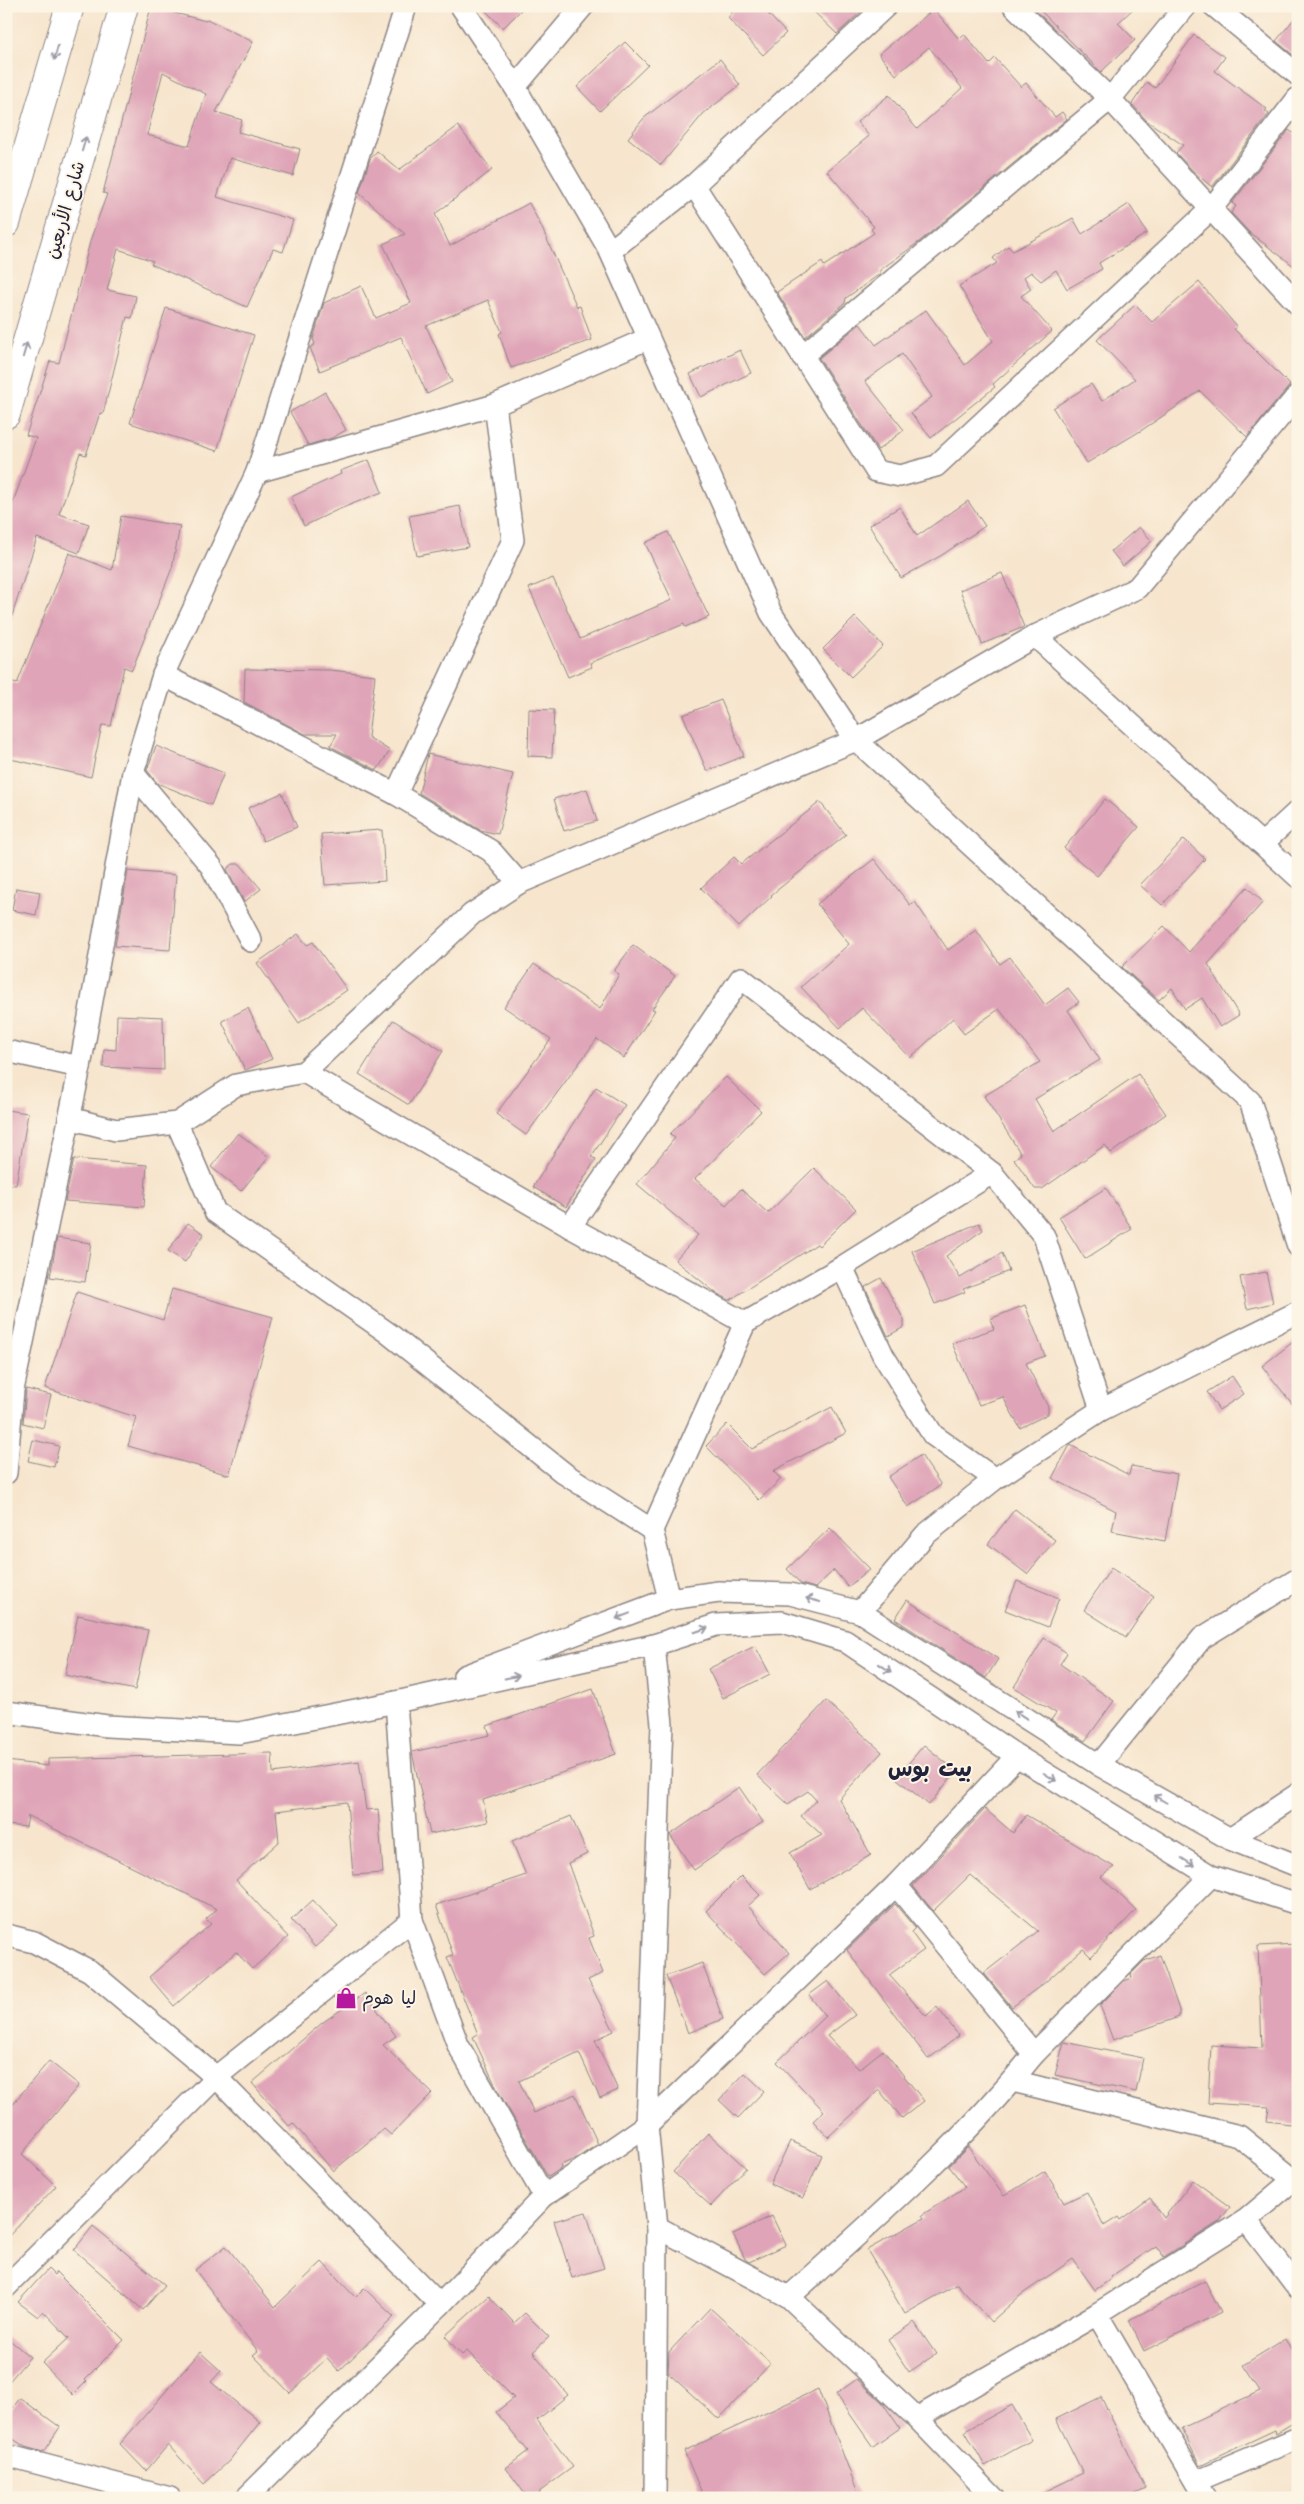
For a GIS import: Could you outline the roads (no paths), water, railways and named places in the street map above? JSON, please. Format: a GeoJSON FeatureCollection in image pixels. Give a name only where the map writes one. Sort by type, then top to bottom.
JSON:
{"type":"FeatureCollection","features":[{"type":"Feature","properties":{"kind":"main road"},"geometry":{"type":"LineString","coordinates":[[6,223],[70,6]]}},
{"type":"Feature","properties":{"kind":"main road","name":"شارع الأربعين"},"geometry":{"type":"LineString","coordinates":[[6,414],[124,6]]}},
{"type":"Feature","properties":{"kind":"street"},"geometry":{"type":"LineString","coordinates":[[6,1473],[13,1390],[80,1067],[132,773],[163,675],[257,472],[406,6]]}},
{"type":"Feature","properties":{"kind":"street"},"geometry":{"type":"LineString","coordinates":[[461,6],[515,87],[610,251],[647,339],[771,613],[856,740],[1250,1101],[1298,1246]]}},
{"type":"Feature","properties":{"kind":"street"},"geometry":{"type":"LineString","coordinates":[[515,87],[583,6]]}},
{"type":"Feature","properties":{"kind":"street"},"geometry":{"type":"LineString","coordinates":[[610,251],[694,185],[886,6]]}},
{"type":"Feature","properties":{"kind":"street"},"geometry":{"type":"LineString","coordinates":[[1014,6],[1110,99],[1212,208],[1298,304]]}},
{"type":"Feature","properties":{"kind":"street"},"geometry":{"type":"LineString","coordinates":[[802,356],[1110,99],[1186,6]]}},
{"type":"Feature","properties":{"kind":"street"},"geometry":{"type":"LineString","coordinates":[[1214,6],[1298,75]]}},
{"type":"Feature","properties":{"kind":"street"},"geometry":{"type":"LineString","coordinates":[[694,185],[876,471],[900,476],[936,466],[1212,208],[1298,98]]}},
{"type":"Feature","properties":{"kind":"street"},"geometry":{"type":"LineString","coordinates":[[257,472],[495,405],[647,339]]}},
{"type":"Feature","properties":{"kind":"street"},"geometry":{"type":"LineString","coordinates":[[69,1118],[116,1130],[176,1123],[236,1085],[304,1072],[472,914],[519,883],[856,740],[1035,636],[1137,588],[1298,395]]}},
{"type":"Feature","properties":{"kind":"street"},"geometry":{"type":"LineString","coordinates":[[396,794],[512,540],[495,405]]}},
{"type":"Feature","properties":{"kind":"street"},"geometry":{"type":"LineString","coordinates":[[1035,636],[1298,876]]}},
{"type":"Feature","properties":{"kind":"street"},"geometry":{"type":"LineString","coordinates":[[163,675],[396,794],[491,851],[519,883]]}},
{"type":"Feature","properties":{"kind":"street"},"geometry":{"type":"LineString","coordinates":[[132,773],[211,866],[251,941]]}},
{"type":"Feature","properties":{"kind":"street"},"geometry":{"type":"LineString","coordinates":[[1262,844],[1298,811]]}},
{"type":"Feature","properties":{"kind":"street"},"geometry":{"type":"LineString","coordinates":[[570,1227],[741,978],[992,1173],[1044,1236],[1101,1410]]}},
{"type":"Feature","properties":{"kind":"street"},"geometry":{"type":"LineString","coordinates":[[6,1051],[80,1067]]}},
{"type":"Feature","properties":{"kind":"street"},"geometry":{"type":"LineString","coordinates":[[304,1072],[570,1227],[745,1323]]}},
{"type":"Feature","properties":{"kind":"street"},"geometry":{"type":"LineString","coordinates":[[176,1123],[214,1212],[388,1333],[565,1474],[652,1530]]}},
{"type":"Feature","properties":{"kind":"street"},"geometry":{"type":"LineString","coordinates":[[669,1599],[652,1530],[745,1323],[842,1267],[992,1173]]}},
{"type":"Feature","properties":{"kind":"street"},"geometry":{"type":"LineString","coordinates":[[842,1267],[883,1355],[933,1435],[995,1479]]}},
{"type":"Feature","properties":{"kind":"street"},"geometry":{"type":"LineString","coordinates":[[860,1612],[926,1535],[995,1479],[1101,1410],[1298,1312]]}},
{"type":"Feature","properties":{"kind":"street"},"geometry":{"type":"LineString","coordinates":[[1099,1765],[1202,1638],[1298,1579]]}},
{"type":"Feature","properties":{"kind":"street"},"geometry":{"type":"LineString","coordinates":[[396,1702],[669,1599],[720,1592],[790,1594],[860,1612],[1099,1765],[1230,1839],[1298,1866]]}},
{"type":"Feature","properties":{"kind":"street"},"geometry":{"type":"LineString","coordinates":[[6,1712],[107,1726],[239,1733],[396,1702],[654,1646],[716,1625],[782,1622],[845,1641],[1017,1756],[1211,1876],[1298,1904]]}},
{"type":"Feature","properties":{"kind":"street"},"geometry":{"type":"LineString","coordinates":[[654,1646],[662,1724],[647,2125],[657,2227],[655,2498]]}},
{"type":"Feature","properties":{"kind":"street"},"geometry":{"type":"LineString","coordinates":[[396,1702],[412,1920],[458,2045],[544,2196]]}},
{"type":"Feature","properties":{"kind":"street"},"geometry":{"type":"LineString","coordinates":[[246,2498],[440,2305],[544,2196],[647,2125],[896,1885],[1017,1756]]}},
{"type":"Feature","properties":{"kind":"street"},"geometry":{"type":"LineString","coordinates":[[1230,1839],[1298,1794]]}},
{"type":"Feature","properties":{"kind":"street"},"geometry":{"type":"LineString","coordinates":[[789,2296],[898,2199],[1013,2081],[1034,2054],[1211,1876]]}},
{"type":"Feature","properties":{"kind":"street"},"geometry":{"type":"LineString","coordinates":[[896,1885],[1034,2054]]}},
{"type":"Feature","properties":{"kind":"street"},"geometry":{"type":"LineString","coordinates":[[6,2287],[216,2076],[412,1920]]}},
{"type":"Feature","properties":{"kind":"street"},"geometry":{"type":"LineString","coordinates":[[6,1935],[34,1942],[90,1970],[216,2076],[440,2305]]}},
{"type":"Feature","properties":{"kind":"street"},"geometry":{"type":"LineString","coordinates":[[917,2418],[1097,2314],[1246,2220],[1296,2181],[1239,2136],[1013,2081]]}},
{"type":"Feature","properties":{"kind":"street"},"geometry":{"type":"LineString","coordinates":[[1246,2220],[1298,2288]]}},
{"type":"Feature","properties":{"kind":"street"},"geometry":{"type":"LineString","coordinates":[[657,2227],[789,2296],[917,2418],[994,2498]]}},
{"type":"Feature","properties":{"kind":"street"},"geometry":{"type":"LineString","coordinates":[[1097,2314],[1200,2489],[1298,2438]]}},
{"type":"Feature","properties":{"kind":"street"},"geometry":{"type":"LineString","coordinates":[[6,2455],[170,2498]]}},
{"type":"Feature","properties":{"kind":"place","name":"ليا هوم"},"geometry":{"type":"Point","coordinates":[346,1998]}},
{"type":"Feature","properties":{"kind":"district","name":"بيت بوس"},"geometry":{"type":"Point","coordinates":[930,1768]}}]}
